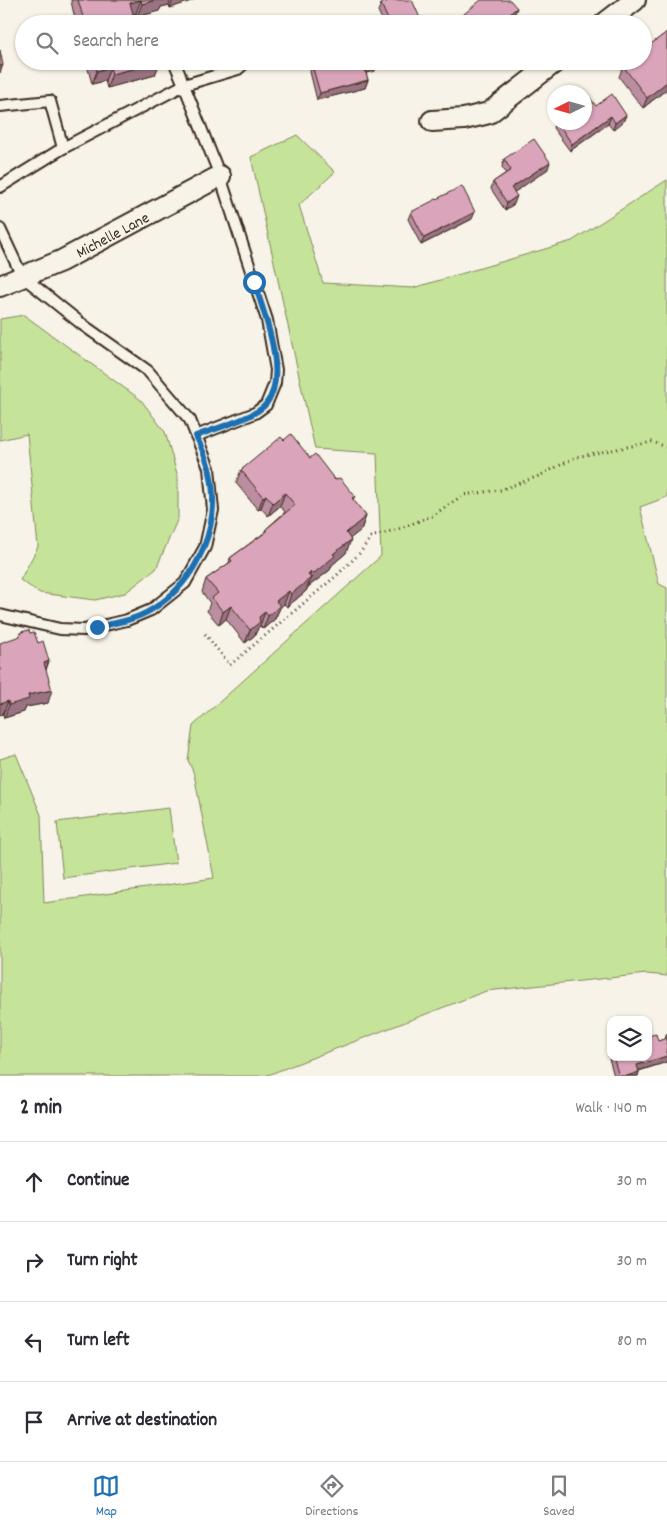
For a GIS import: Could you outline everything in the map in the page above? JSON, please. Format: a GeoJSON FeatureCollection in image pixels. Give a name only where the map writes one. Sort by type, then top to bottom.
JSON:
{"type":"FeatureCollection","features":[{"type":"Feature","properties":{"kind":"street"},"geometry":{"type":"LineString","coordinates":[[616,15],[635,0]]}},
{"type":"Feature","properties":{"kind":"street"},"geometry":{"type":"LineString","coordinates":[[432,121],[464,120],[488,113],[544,70]]}},
{"type":"Feature","properties":{"kind":"street","name":"Michelle Lane"},"geometry":{"type":"LineString","coordinates":[[0,286],[61,261],[220,176]]}},
{"type":"Feature","properties":{"kind":"lane"},"geometry":{"type":"LineString","coordinates":[[178,70],[220,176],[266,320],[276,370],[275,383],[266,405],[256,413],[196,436]]}},
{"type":"Feature","properties":{"kind":"lane"},"geometry":{"type":"LineString","coordinates":[[0,188],[62,148],[184,85],[235,70]]}},
{"type":"Feature","properties":{"kind":"lane"},"geometry":{"type":"LineString","coordinates":[[0,106],[50,100],[62,148]]}},
{"type":"Feature","properties":{"kind":"lane"},"geometry":{"type":"LineString","coordinates":[[0,229],[22,276],[83,325],[148,371],[190,420],[209,468],[213,510],[205,547],[185,582],[151,610],[127,620],[84,630],[60,630],[0,615]]}},
{"type":"Feature","properties":{"kind":"path"},"geometry":{"type":"LineString","coordinates":[[205,634],[230,666],[335,577],[360,552],[371,536],[398,529],[432,516],[463,495],[500,490],[539,476],[576,457],[652,442],[667,448]]}},
{"type":"Feature","properties":{"kind":"green space"},"geometry":{"type":"Polygon","coordinates":[[[297,135],[335,172],[299,205],[323,283],[413,288],[572,241],[667,180],[667,497],[640,507],[659,584],[667,588],[667,976],[647,974],[486,991],[265,1076],[0,1076],[0,759],[16,754],[41,815],[44,903],[214,878],[194,774],[188,760],[193,726],[381,556],[377,453],[315,449],[251,157],[297,135]]]}},
{"type":"Feature","properties":{"kind":"green space"},"geometry":{"type":"Polygon","coordinates":[[[24,315],[141,400],[165,432],[178,477],[178,518],[156,569],[125,593],[95,600],[40,593],[20,580],[38,547],[27,434],[0,440],[0,319],[24,315]]]}},
{"type":"Feature","properties":{"kind":"green space"},"geometry":{"type":"Polygon","coordinates":[[[169,808],[176,863],[63,878],[57,822],[169,808]]]}},
{"type":"Feature","properties":{"kind":"building"},"geometry":{"type":"Polygon","coordinates":[[[78,0],[141,0],[130,3],[133,15],[82,15],[78,0]]]}},
{"type":"Feature","properties":{"kind":"building"},"geometry":{"type":"Polygon","coordinates":[[[141,0],[156,0],[142,4],[141,0]]]}},
{"type":"Feature","properties":{"kind":"building"},"geometry":{"type":"Polygon","coordinates":[[[390,0],[412,0],[419,15],[386,15],[381,4],[390,0]]]}},
{"type":"Feature","properties":{"kind":"building"},"geometry":{"type":"Polygon","coordinates":[[[481,0],[510,0],[517,8],[508,15],[464,14],[481,0]]]}},
{"type":"Feature","properties":{"kind":"building"},"geometry":{"type":"Polygon","coordinates":[[[667,32],[667,82],[647,98],[626,70],[652,70],[652,43],[667,32]]]}},
{"type":"Feature","properties":{"kind":"building"},"geometry":{"type":"Polygon","coordinates":[[[0,50],[3,65],[0,66],[0,50]]]}},
{"type":"Feature","properties":{"kind":"building"},"geometry":{"type":"Polygon","coordinates":[[[111,70],[128,70],[112,74],[111,70]]]}},
{"type":"Feature","properties":{"kind":"building"},"geometry":{"type":"Polygon","coordinates":[[[313,70],[365,70],[368,80],[320,93],[313,70]]]}},
{"type":"Feature","properties":{"kind":"building"},"geometry":{"type":"Polygon","coordinates":[[[612,94],[626,115],[615,123],[611,116],[592,130],[592,101],[596,106],[612,94]]]}},
{"type":"Feature","properties":{"kind":"building"},"geometry":{"type":"Polygon","coordinates":[[[562,130],[592,130],[572,144],[562,130]]]}},
{"type":"Feature","properties":{"kind":"building"},"geometry":{"type":"Polygon","coordinates":[[[534,139],[550,162],[511,188],[517,196],[507,203],[493,182],[511,170],[504,159],[534,139]]]}},
{"type":"Feature","properties":{"kind":"building"},"geometry":{"type":"Polygon","coordinates":[[[462,186],[475,212],[424,238],[411,212],[462,186]]]}},
{"type":"Feature","properties":{"kind":"building"},"geometry":{"type":"Polygon","coordinates":[[[291,434],[310,458],[315,454],[335,480],[340,478],[355,496],[352,498],[366,516],[346,533],[351,540],[333,554],[335,556],[313,574],[311,572],[308,575],[311,578],[291,594],[289,591],[276,601],[280,606],[268,616],[265,612],[259,617],[260,622],[250,630],[231,606],[223,612],[212,598],[218,593],[206,579],[232,561],[230,558],[266,532],[266,529],[295,505],[285,493],[273,503],[266,495],[263,497],[241,470],[281,437],[284,440],[291,434]]]}},
{"type":"Feature","properties":{"kind":"building"},"geometry":{"type":"Polygon","coordinates":[[[29,630],[30,633],[34,632],[38,643],[43,641],[49,661],[44,663],[52,690],[28,695],[29,699],[9,705],[8,701],[0,704],[0,643],[20,636],[21,632],[29,630]]]}},
{"type":"Feature","properties":{"kind":"building"},"geometry":{"type":"Polygon","coordinates":[[[656,1034],[658,1041],[667,1038],[667,1056],[652,1060],[652,1035],[656,1034]]]}},
{"type":"Feature","properties":{"kind":"building"},"geometry":{"type":"Polygon","coordinates":[[[614,1061],[650,1061],[637,1065],[639,1072],[627,1076],[619,1076],[614,1061]]]}},
{"type":"Feature","properties":{"kind":"route"},"geometry":{"type":"LineString","coordinates":[[97,627],[127,620],[151,610],[185,582],[205,547],[213,510],[209,468],[196,436],[256,413],[266,405],[275,383],[276,370],[266,320],[254,282]]}}]}
